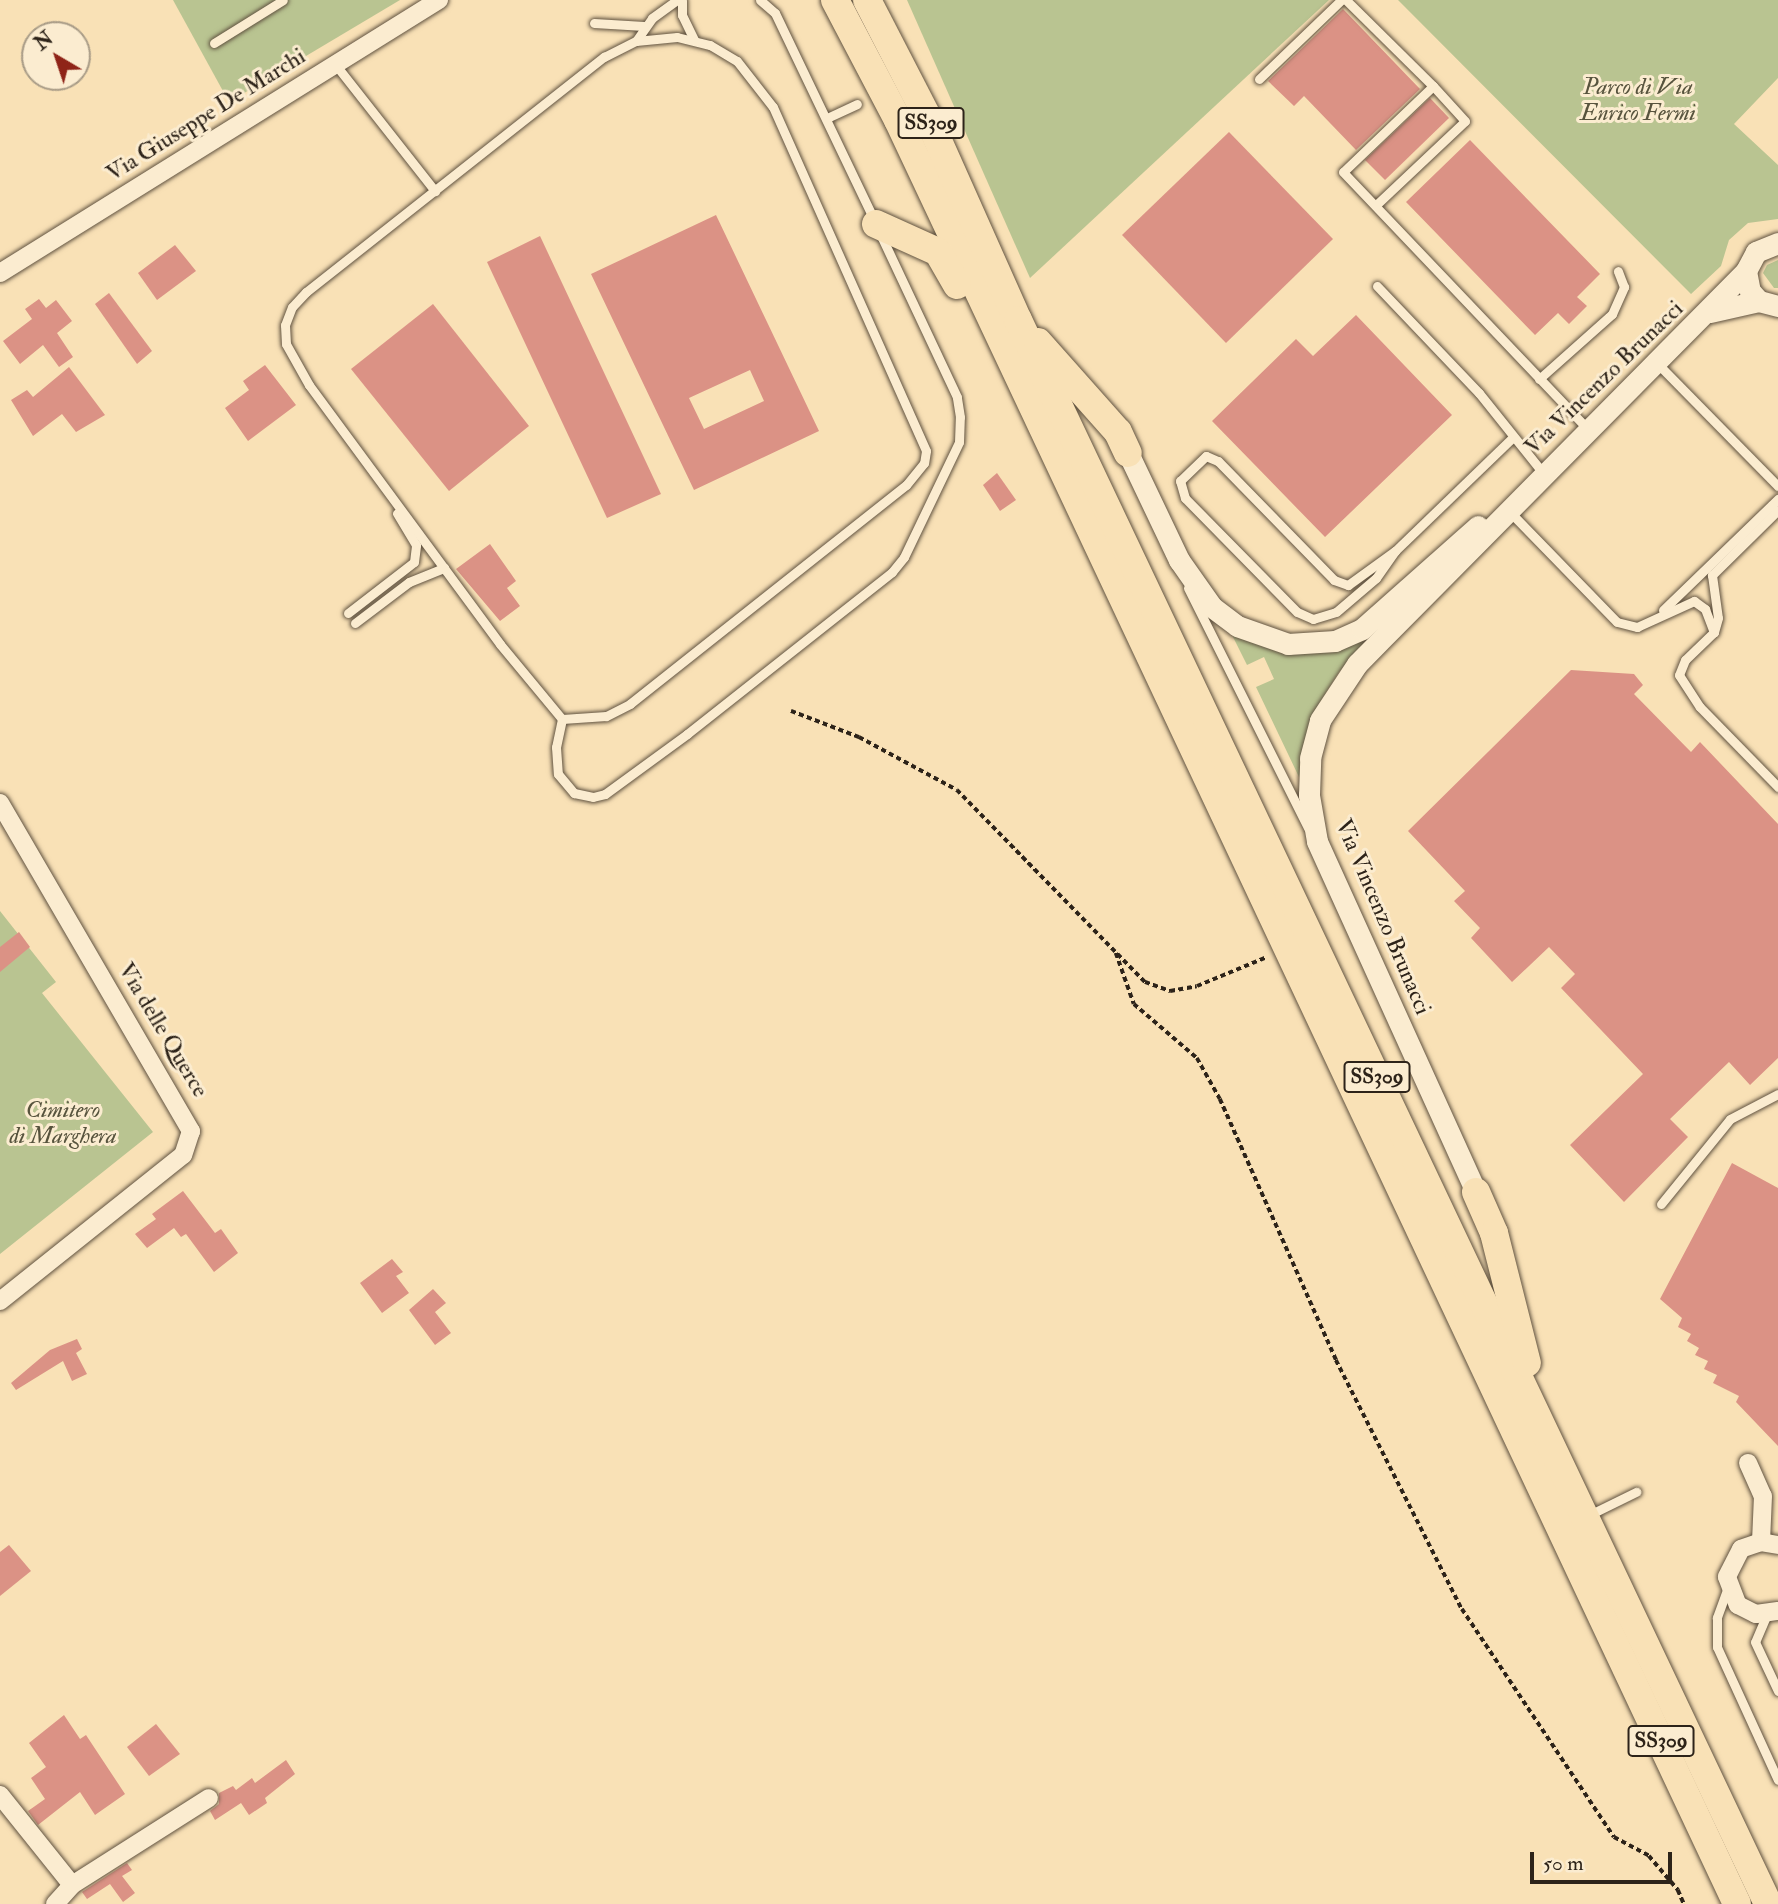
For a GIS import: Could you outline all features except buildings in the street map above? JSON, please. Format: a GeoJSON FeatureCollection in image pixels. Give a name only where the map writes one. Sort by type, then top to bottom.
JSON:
{"type":"FeatureCollection","features":[{"type":"Feature","properties":{"kind":"main road","name":"SS309"},"geometry":{"type":"LineString","coordinates":[[835,0],[898,120],[1737,1904]]}},
{"type":"Feature","properties":{"kind":"main road","name":"SS309"},"geometry":{"type":"LineString","coordinates":[[867,0],[927,116],[1018,320],[1768,1904]]}},
{"type":"Feature","properties":{"kind":"main road"},"geometry":{"type":"LineString","coordinates":[[876,225],[944,257],[978,324],[1002,342]]}},
{"type":"Feature","properties":{"kind":"main road"},"geometry":{"type":"LineString","coordinates":[[1018,320],[1118,432],[1128,453]]}},
{"type":"Feature","properties":{"kind":"main road"},"geometry":{"type":"LineString","coordinates":[[1476,1192],[1494,1233],[1543,1426]]}},
{"type":"Feature","properties":{"kind":"street","name":"Via Giuseppe De Marchi"},"geometry":{"type":"LineString","coordinates":[[0,273],[439,0]]}},
{"type":"Feature","properties":{"kind":"street","name":"Via Vincenzo Brunacci"},"geometry":{"type":"LineString","coordinates":[[1128,453],[1179,560],[1212,607],[1237,626],[1288,644],[1335,641],[1362,629],[1391,607],[1506,508],[1710,312],[1746,271],[1756,252],[1778,243]]}},
{"type":"Feature","properties":{"kind":"street"},"geometry":{"type":"LineString","coordinates":[[1746,271],[1750,291],[1768,304]]}},
{"type":"Feature","properties":{"kind":"street","name":"Via Vincenzo Brunacci"},"geometry":{"type":"LineString","coordinates":[[1710,312],[1768,304]]}},
{"type":"Feature","properties":{"kind":"street","name":"Via Vincenzo Brunacci"},"geometry":{"type":"LineString","coordinates":[[1476,1192],[1317,841],[1309,795],[1310,758],[1320,720],[1338,688],[1506,508]]}},
{"type":"Feature","properties":{"kind":"street","name":"Via delle Querce"},"geometry":{"type":"LineString","coordinates":[[0,803],[191,1130],[183,1155],[0,1301]]}},
{"type":"Feature","properties":{"kind":"street"},"geometry":{"type":"LineString","coordinates":[[1772,1613],[1738,1605],[1728,1587],[1734,1556],[1770,1543],[1763,1496],[1745,1459],[1778,1497]]}},
{"type":"Feature","properties":{"kind":"street"},"geometry":{"type":"LineString","coordinates":[[0,1795],[72,1885]]}},
{"type":"Feature","properties":{"kind":"street"},"geometry":{"type":"LineString","coordinates":[[55,1904],[72,1885],[209,1798]]}},
{"type":"Feature","properties":{"kind":"lane"},"geometry":{"type":"LineString","coordinates":[[214,43],[283,0]]}},
{"type":"Feature","properties":{"kind":"lane"},"geometry":{"type":"LineString","coordinates":[[636,41],[644,26],[680,0],[682,15],[694,40]]}},
{"type":"Feature","properties":{"kind":"lane"},"geometry":{"type":"LineString","coordinates":[[562,719],[556,747],[558,774],[574,793],[593,797],[605,794],[697,727],[892,572],[904,557],[954,454],[960,417],[957,397],[775,13],[760,0]]}},
{"type":"Feature","properties":{"kind":"lane"},"geometry":{"type":"LineString","coordinates":[[1259,79],[1343,0],[1433,86],[1465,121],[1376,205]]}},
{"type":"Feature","properties":{"kind":"lane"},"geometry":{"type":"LineString","coordinates":[[594,23],[644,26]]}},
{"type":"Feature","properties":{"kind":"lane"},"geometry":{"type":"LineString","coordinates":[[677,37],[694,40],[737,61],[773,107],[922,433],[924,463],[906,485],[631,704],[606,716],[562,719],[443,568],[294,364],[285,325],[292,307],[306,292],[604,57],[636,41],[677,37]]}},
{"type":"Feature","properties":{"kind":"lane"},"geometry":{"type":"LineString","coordinates":[[335,64],[435,191]]}},
{"type":"Feature","properties":{"kind":"lane"},"geometry":{"type":"LineString","coordinates":[[1433,86],[1343,172],[1588,429]]}},
{"type":"Feature","properties":{"kind":"lane"},"geometry":{"type":"LineString","coordinates":[[827,118],[857,104]]}},
{"type":"Feature","properties":{"kind":"lane"},"geometry":{"type":"LineString","coordinates":[[1539,379],[1612,314],[1624,288],[1618,271]]}},
{"type":"Feature","properties":{"kind":"lane"},"geometry":{"type":"LineString","coordinates":[[1377,286],[1479,393],[1539,477]]}},
{"type":"Feature","properties":{"kind":"lane"},"geometry":{"type":"LineString","coordinates":[[1656,362],[1778,486]]}},
{"type":"Feature","properties":{"kind":"lane"},"geometry":{"type":"LineString","coordinates":[[1395,551],[1376,578],[1336,612],[1313,619],[1297,612],[1185,498],[1180,481],[1202,458],[1218,461],[1342,585],[1355,583],[1395,551],[1513,437]]}},
{"type":"Feature","properties":{"kind":"lane"},"geometry":{"type":"LineString","coordinates":[[348,613],[408,569],[417,552],[386,490]]}},
{"type":"Feature","properties":{"kind":"lane"},"geometry":{"type":"LineString","coordinates":[[1654,619],[1778,499]]}},
{"type":"Feature","properties":{"kind":"lane"},"geometry":{"type":"LineString","coordinates":[[1506,508],[1617,622],[1637,627],[1694,601],[1705,609],[1714,632]]}},
{"type":"Feature","properties":{"kind":"lane"},"geometry":{"type":"LineString","coordinates":[[1778,510],[1712,575],[1718,618],[1714,632],[1685,660],[1679,678],[1778,787]]}},
{"type":"Feature","properties":{"kind":"lane"},"geometry":{"type":"LineString","coordinates":[[1179,560],[1184,581],[1292,801],[1317,841]]}},
{"type":"Feature","properties":{"kind":"lane"},"geometry":{"type":"LineString","coordinates":[[355,623],[409,582],[443,568]]}},
{"type":"Feature","properties":{"kind":"lane"},"geometry":{"type":"LineString","coordinates":[[1661,1204],[1730,1119],[1778,1094]]}},
{"type":"Feature","properties":{"kind":"lane"},"geometry":{"type":"LineString","coordinates":[[1586,1517],[1636,1492]]}},
{"type":"Feature","properties":{"kind":"lane"},"geometry":{"type":"LineString","coordinates":[[1728,1587],[1717,1618],[1717,1647],[1778,1780]]}},
{"type":"Feature","properties":{"kind":"lane"},"geometry":{"type":"LineString","coordinates":[[1772,1613],[1755,1642],[1778,1691]]}},
{"type":"Feature","properties":{"kind":"path"},"geometry":{"type":"LineString","coordinates":[[791,711],[859,737],[957,790],[1145,982],[1170,990],[1197,986],[1289,949]]}},
{"type":"Feature","properties":{"kind":"path"},"geometry":{"type":"LineString","coordinates":[[1116,953],[1134,1004],[1197,1058],[1220,1099],[1336,1360],[1462,1609],[1614,1837],[1649,1856],[1684,1904]]}},
{"type":"Feature","properties":{"kind":"green space"},"geometry":{"type":"Polygon","coordinates":[[[173,0],[400,0],[229,102],[173,0]]]}},
{"type":"Feature","properties":{"kind":"green space"},"geometry":{"type":"Polygon","coordinates":[[[907,0],[1329,0],[1030,278],[907,0]]]}},
{"type":"Feature","properties":{"kind":"green space","name":"Parco di Via Enrico Fermi"},"geometry":{"type":"Polygon","coordinates":[[[1398,0],[1778,0],[1778,78],[1734,124],[1778,165],[1778,219],[1748,223],[1729,240],[1721,266],[1691,294],[1398,0]]]}},
{"type":"Feature","properties":{"kind":"green space"},"geometry":{"type":"Polygon","coordinates":[[[1778,260],[1778,288],[1774,288],[1763,273],[1767,265],[1778,260]]]}},
{"type":"Feature","properties":{"kind":"green space"},"geometry":{"type":"Polygon","coordinates":[[[1230,631],[1279,650],[1369,639],[1339,672],[1318,705],[1299,777],[1256,687],[1274,679],[1264,657],[1247,665],[1230,631]]]}},
{"type":"Feature","properties":{"kind":"green space","name":"Cimitero di Marghera"},"geometry":{"type":"Polygon","coordinates":[[[0,911],[56,982],[42,993],[153,1132],[0,1254],[0,911]]]}}]}
